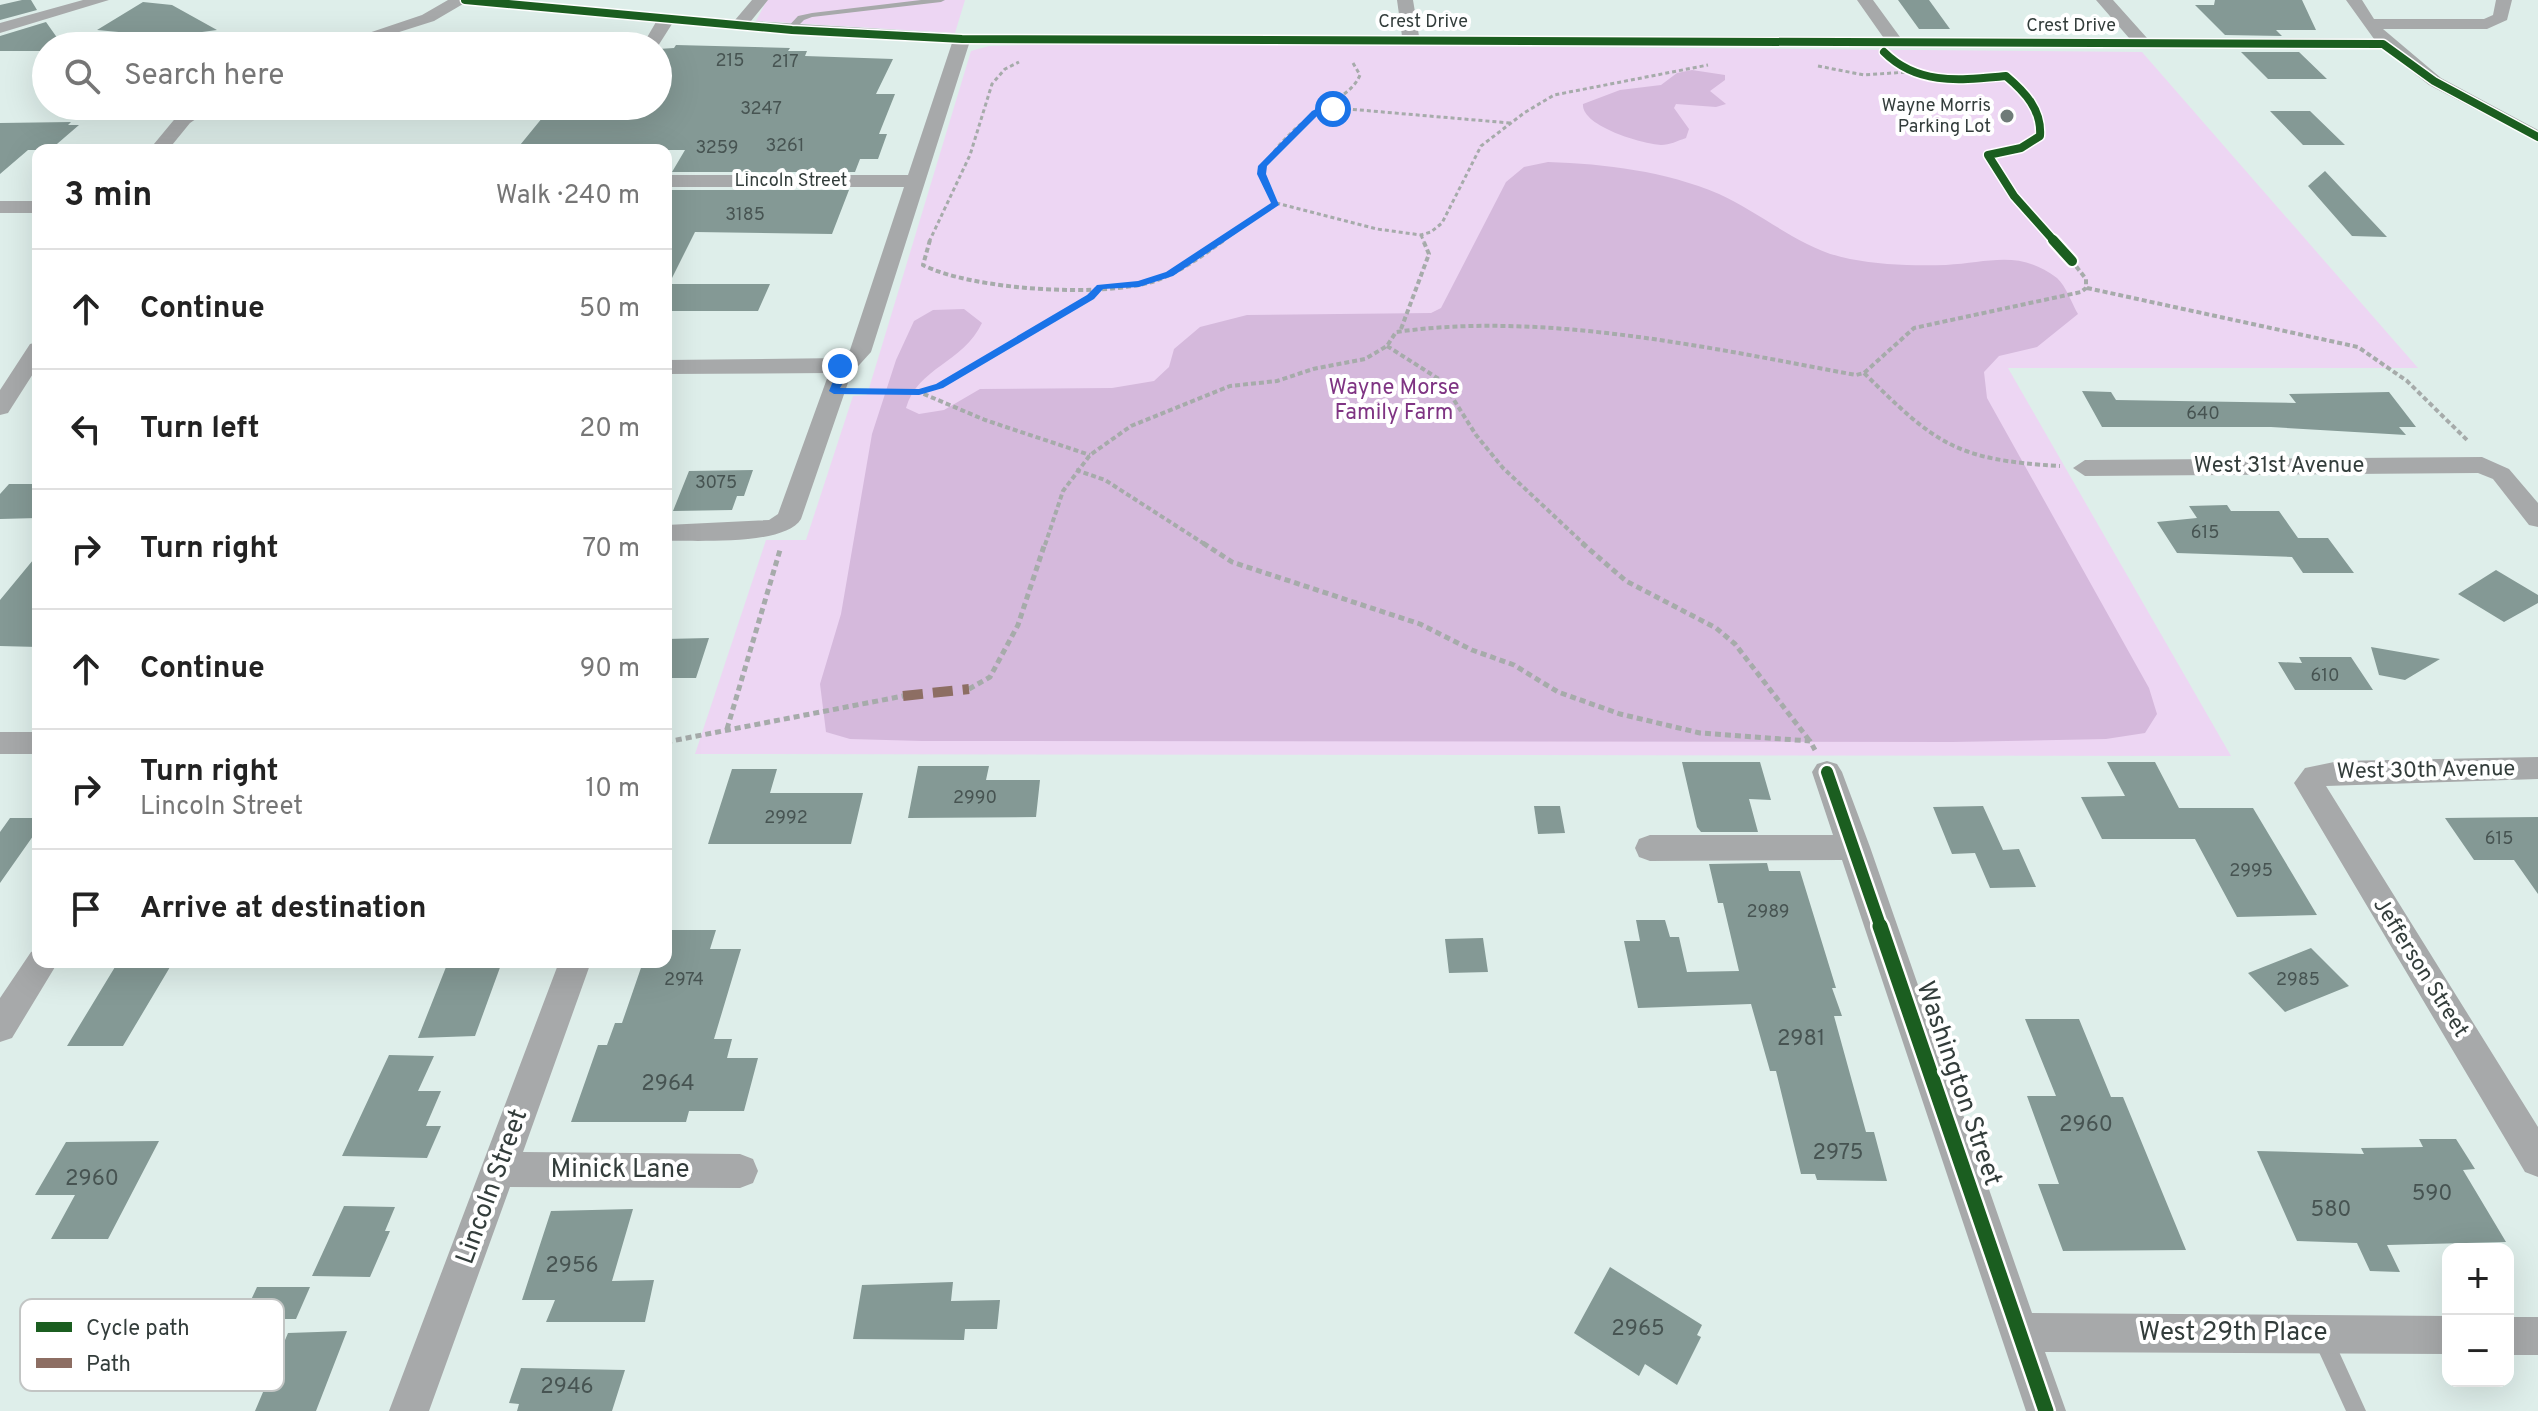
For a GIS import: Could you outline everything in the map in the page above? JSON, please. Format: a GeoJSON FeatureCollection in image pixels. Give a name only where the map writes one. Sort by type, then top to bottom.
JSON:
{"type":"FeatureCollection","features":[{"type":"Feature","properties":{"kind":"street"},"geometry":{"type":"LineString","coordinates":[[0,28],[101,0]]}},
{"type":"Feature","properties":{"kind":"street"},"geometry":{"type":"LineString","coordinates":[[383,32],[428,18],[462,0]]}},
{"type":"Feature","properties":{"kind":"street","name":"Crest Drive"},"geometry":{"type":"LineString","coordinates":[[462,0],[789,30],[962,39],[2383,44]]}},
{"type":"Feature","properties":{"kind":"street"},"geometry":{"type":"LineString","coordinates":[[739,25],[760,0]]}},
{"type":"Feature","properties":{"kind":"street"},"geometry":{"type":"LineString","coordinates":[[1405,0],[1411,40]]}},
{"type":"Feature","properties":{"kind":"street"},"geometry":{"type":"LineString","coordinates":[[1865,0],[1896,44]]}},
{"type":"Feature","properties":{"kind":"street","name":"Crest Drive"},"geometry":{"type":"LineString","coordinates":[[2104,0],[2144,45]]}},
{"type":"Feature","properties":{"kind":"street"},"geometry":{"type":"LineString","coordinates":[[2354,0],[2383,44],[2434,81],[2538,137]]}},
{"type":"Feature","properties":{"kind":"street"},"geometry":{"type":"LineString","coordinates":[[2370,24],[2487,24],[2501,17],[2504,0]]}},
{"type":"Feature","properties":{"kind":"street"},"geometry":{"type":"LineString","coordinates":[[658,32],[667,18]]}},
{"type":"Feature","properties":{"kind":"street"},"geometry":{"type":"LineString","coordinates":[[672,533],[774,528],[786,524],[841,372],[860,352],[962,39]]}},
{"type":"Feature","properties":{"kind":"street"},"geometry":{"type":"LineString","coordinates":[[163,144],[183,120]]}},
{"type":"Feature","properties":{"kind":"street","name":"Lincoln Street"},"geometry":{"type":"LineString","coordinates":[[672,181],[915,181]]}},
{"type":"Feature","properties":{"kind":"street"},"geometry":{"type":"LineString","coordinates":[[0,207],[32,207]]}},
{"type":"Feature","properties":{"kind":"street"},"geometry":{"type":"LineString","coordinates":[[0,366],[32,361]]}},
{"type":"Feature","properties":{"kind":"street"},"geometry":{"type":"LineString","coordinates":[[0,408],[32,364]]}},
{"type":"Feature","properties":{"kind":"street"},"geometry":{"type":"LineString","coordinates":[[672,367],[827,367],[849,364]]}},
{"type":"Feature","properties":{"kind":"street"},"geometry":{"type":"LineString","coordinates":[[2478,464],[2501,474],[2538,519]]}},
{"type":"Feature","properties":{"kind":"street","name":"West 31st Avenue"},"geometry":{"type":"LineString","coordinates":[[2085,468],[2478,464]]}},
{"type":"Feature","properties":{"kind":"street"},"geometry":{"type":"LineString","coordinates":[[0,743],[32,743]]}},
{"type":"Feature","properties":{"kind":"street","name":"West 30th Avenue"},"geometry":{"type":"LineString","coordinates":[[2315,776],[2538,768]]}},
{"type":"Feature","properties":{"kind":"street","name":"Washington Street"},"geometry":{"type":"LineString","coordinates":[[1827,772],[2046,1411]]}},
{"type":"Feature","properties":{"kind":"street","name":"Jefferson Street"},"geometry":{"type":"LineString","coordinates":[[2315,776],[2310,779],[2310,789],[2538,1160]]}},
{"type":"Feature","properties":{"kind":"street"},"geometry":{"type":"LineString","coordinates":[[1650,848],[1855,847]]}},
{"type":"Feature","properties":{"kind":"street"},"geometry":{"type":"LineString","coordinates":[[0,1027],[38,968]]}},
{"type":"Feature","properties":{"kind":"street","name":"Lincoln Street"},"geometry":{"type":"LineString","coordinates":[[409,1411],[573,968]]}},
{"type":"Feature","properties":{"kind":"street","name":"Minick Lane"},"geometry":{"type":"LineString","coordinates":[[500,1169],[740,1171]]}},
{"type":"Feature","properties":{"kind":"street","name":"West 29th Place"},"geometry":{"type":"LineString","coordinates":[[2019,1332],[2442,1335]]}},
{"type":"Feature","properties":{"kind":"street"},"geometry":{"type":"LineString","coordinates":[[2514,1336],[2538,1336]]}},
{"type":"Feature","properties":{"kind":"lane"},"geometry":{"type":"LineString","coordinates":[[789,30],[801,18],[812,15],[941,0]]}},
{"type":"Feature","properties":{"kind":"lane"},"geometry":{"type":"LineString","coordinates":[[2321,1334],[2356,1411]]}},
{"type":"Feature","properties":{"kind":"path"},"geometry":{"type":"LineString","coordinates":[[1024,61],[1005,69],[992,84],[970,155],[925,251],[923,265],[939,275],[962,281],[1100,287],[1139,284],[1170,274],[1276,203]]}},
{"type":"Feature","properties":{"kind":"path"},"geometry":{"type":"LineString","coordinates":[[1346,61],[1356,65],[1359,79],[1324,107],[1262,166],[1261,174],[1276,203],[1377,229],[1421,235],[1442,223],[1481,146],[1554,95],[1711,65]]}},
{"type":"Feature","properties":{"kind":"path"},"geometry":{"type":"LineString","coordinates":[[1893,63],[1907,72],[1925,77]]}},
{"type":"Feature","properties":{"kind":"path"},"geometry":{"type":"LineString","coordinates":[[1814,65],[1864,75],[1907,72]]}},
{"type":"Feature","properties":{"kind":"path"},"geometry":{"type":"LineString","coordinates":[[1324,107],[1511,123]]}},
{"type":"Feature","properties":{"kind":"path"},"geometry":{"type":"LineString","coordinates":[[969,689],[990,677],[1018,625],[1058,503],[1076,470],[1090,455],[1131,426],[1230,386],[1277,381],[1313,369],[1349,364],[1387,346],[1401,329],[1429,254],[1421,235]]}},
{"type":"Feature","properties":{"kind":"path"},"geometry":{"type":"LineString","coordinates":[[2069,257],[2086,279],[2086,288]]}},
{"type":"Feature","properties":{"kind":"path"},"geometry":{"type":"LineString","coordinates":[[834,391],[919,392],[940,386],[1090,297],[1100,287]]}},
{"type":"Feature","properties":{"kind":"path"},"geometry":{"type":"LineString","coordinates":[[1401,329],[1499,326],[1668,340],[1841,374],[1864,373],[1914,328],[2073,295],[2086,288],[2358,347],[2387,364],[2441,412],[2478,464]]}},
{"type":"Feature","properties":{"kind":"path"},"geometry":{"type":"LineString","coordinates":[[1387,346],[1422,365],[1442,381],[1476,435],[1503,468],[1597,557],[1626,581],[1716,628],[1735,644],[1810,741],[1827,772]]}},
{"type":"Feature","properties":{"kind":"path"},"geometry":{"type":"LineString","coordinates":[[1864,373],[1923,430],[1955,448],[1986,458],[2085,468]]}},
{"type":"Feature","properties":{"kind":"path"},"geometry":{"type":"LineString","coordinates":[[919,392],[985,420],[1090,455]]}},
{"type":"Feature","properties":{"kind":"path"},"geometry":{"type":"LineString","coordinates":[[1076,470],[1105,480],[1232,562],[1420,624],[1472,650],[1514,665],[1558,692],[1620,714],[1700,733],[1810,741]]}},
{"type":"Feature","properties":{"kind":"path"},"geometry":{"type":"LineString","coordinates":[[727,729],[786,524]]}},
{"type":"Feature","properties":{"kind":"path"},"geometry":{"type":"LineString","coordinates":[[672,741],[903,696]]}},
{"type":"Feature","properties":{"kind":"green space"},"geometry":{"type":"Polygon","coordinates":[[[767,0],[965,0],[955,33],[756,21],[767,0]]]}},
{"type":"Feature","properties":{"kind":"green space","name":"Wayne Morse Family Farm"},"geometry":{"type":"Polygon","coordinates":[[[1103,43],[2142,52],[2418,368],[2008,368],[2231,756],[695,754],[766,540],[806,540],[853,396],[867,395],[971,51],[989,46],[1103,43]]]}},
{"type":"Feature","properties":{"kind":"green space"},"geometry":{"type":"Polygon","coordinates":[[[1692,70],[1725,75],[1725,80],[1710,91],[1726,104],[1716,107],[1676,104],[1674,108],[1689,129],[1686,138],[1670,144],[1652,144],[1614,132],[1592,120],[1585,112],[1583,104],[1620,90],[1661,85],[1677,73],[1692,70]]]}},
{"type":"Feature","properties":{"kind":"green space"},"geometry":{"type":"Polygon","coordinates":[[[1548,162],[1635,170],[1699,186],[1735,202],[1815,248],[1850,259],[1922,265],[2016,261],[2030,263],[2057,278],[2078,314],[2037,347],[1999,356],[1984,372],[1987,398],[2149,688],[2157,714],[2145,733],[2106,739],[1952,742],[922,741],[850,739],[826,732],[820,684],[841,614],[872,434],[896,360],[914,321],[933,310],[964,309],[982,323],[964,347],[920,383],[912,394],[906,408],[919,414],[944,410],[980,389],[1112,388],[1154,381],[1169,367],[1174,349],[1200,327],[1247,315],[1431,313],[1441,308],[1506,182],[1524,167],[1548,162]]]}},
{"type":"Feature","properties":{"kind":"building"},"geometry":{"type":"Polygon","coordinates":[[[31,0],[37,10],[0,20],[0,5],[31,0]]]}},
{"type":"Feature","properties":{"kind":"building"},"geometry":{"type":"Polygon","coordinates":[[[1898,0],[1929,0],[1950,29],[1919,29],[1898,0]]]}},
{"type":"Feature","properties":{"kind":"building"},"geometry":{"type":"Polygon","coordinates":[[[2215,0],[2302,0],[2316,30],[2276,30],[2282,36],[2225,35],[2195,5],[2214,5],[2215,0]]]}},
{"type":"Feature","properties":{"kind":"building"},"geometry":{"type":"Polygon","coordinates":[[[143,2],[172,5],[217,30],[119,32],[97,30],[143,2]]]}},
{"type":"Feature","properties":{"kind":"building"},"geometry":{"type":"Polygon","coordinates":[[[46,22],[53,32],[32,32],[32,51],[0,51],[0,36],[46,22]]]}},
{"type":"Feature","properties":{"kind":"building"},"geometry":{"type":"Polygon","coordinates":[[[676,45],[790,48],[788,51],[807,51],[805,56],[893,59],[876,94],[895,94],[879,134],[887,134],[878,159],[860,159],[855,172],[672,172],[685,150],[672,150],[672,144],[521,144],[540,120],[672,120],[676,45]]]}},
{"type":"Feature","properties":{"kind":"building"},"geometry":{"type":"Polygon","coordinates":[[[2241,52],[2299,52],[2327,79],[2268,79],[2241,52]]]}},
{"type":"Feature","properties":{"kind":"building"},"geometry":{"type":"Polygon","coordinates":[[[2270,111],[2310,111],[2345,145],[2303,145],[2270,111]]]}},
{"type":"Feature","properties":{"kind":"building"},"geometry":{"type":"Polygon","coordinates":[[[71,122],[68,125],[79,125],[57,144],[32,144],[32,150],[0,174],[0,123],[71,122]]]}},
{"type":"Feature","properties":{"kind":"building"},"geometry":{"type":"Polygon","coordinates":[[[2325,171],[2387,237],[2352,236],[2308,186],[2325,171]]]}},
{"type":"Feature","properties":{"kind":"building"},"geometry":{"type":"Polygon","coordinates":[[[672,190],[849,190],[832,234],[695,232],[672,278],[672,190]]]}},
{"type":"Feature","properties":{"kind":"building"},"geometry":{"type":"Polygon","coordinates":[[[672,284],[770,284],[758,311],[672,311],[672,284]]]}},
{"type":"Feature","properties":{"kind":"building"},"geometry":{"type":"Polygon","coordinates":[[[2082,391],[2111,392],[2116,400],[2296,403],[2289,394],[2389,392],[2416,427],[2399,427],[2406,435],[2271,427],[2102,427],[2082,391]]]}},
{"type":"Feature","properties":{"kind":"building"},"geometry":{"type":"Polygon","coordinates":[[[753,470],[744,496],[737,496],[732,510],[673,511],[689,471],[753,470]]]}},
{"type":"Feature","properties":{"kind":"building"},"geometry":{"type":"Polygon","coordinates":[[[9,484],[32,484],[32,518],[0,519],[0,494],[9,484]]]}},
{"type":"Feature","properties":{"kind":"building"},"geometry":{"type":"Polygon","coordinates":[[[2227,505],[2231,511],[2279,511],[2298,538],[2328,538],[2354,573],[2303,573],[2292,557],[2177,553],[2157,522],[2197,518],[2189,506],[2227,505]]]}},
{"type":"Feature","properties":{"kind":"building"},"geometry":{"type":"Polygon","coordinates":[[[32,561],[32,647],[0,646],[0,600],[32,561]]]}},
{"type":"Feature","properties":{"kind":"building"},"geometry":{"type":"Polygon","coordinates":[[[2496,570],[2538,595],[2538,603],[2504,622],[2458,594],[2496,570]]]}},
{"type":"Feature","properties":{"kind":"building"},"geometry":{"type":"Polygon","coordinates":[[[709,638],[696,678],[672,678],[672,639],[709,638]]]}},
{"type":"Feature","properties":{"kind":"building"},"geometry":{"type":"Polygon","coordinates":[[[2371,647],[2440,659],[2405,680],[2379,675],[2371,647]]]}},
{"type":"Feature","properties":{"kind":"building"},"geometry":{"type":"Polygon","coordinates":[[[2299,657],[2351,657],[2373,690],[2295,690],[2278,662],[2302,663],[2299,657]]]}},
{"type":"Feature","properties":{"kind":"building"},"geometry":{"type":"Polygon","coordinates":[[[1682,762],[1760,762],[1771,800],[1749,799],[1758,832],[1701,832],[1697,827],[1682,762]]]}},
{"type":"Feature","properties":{"kind":"building"},"geometry":{"type":"Polygon","coordinates":[[[2107,762],[2155,762],[2179,808],[2253,808],[2317,915],[2237,917],[2195,839],[2102,839],[2081,797],[2125,796],[2107,762]]]}},
{"type":"Feature","properties":{"kind":"building"},"geometry":{"type":"Polygon","coordinates":[[[918,766],[989,766],[986,780],[1040,780],[1036,817],[908,818],[918,766]]]}},
{"type":"Feature","properties":{"kind":"building"},"geometry":{"type":"Polygon","coordinates":[[[732,769],[777,769],[770,793],[863,793],[851,844],[708,844],[732,769]]]}},
{"type":"Feature","properties":{"kind":"building"},"geometry":{"type":"Polygon","coordinates":[[[1534,806],[1560,806],[1565,833],[1538,834],[1534,806]]]}},
{"type":"Feature","properties":{"kind":"building"},"geometry":{"type":"Polygon","coordinates":[[[1983,806],[2003,850],[2019,849],[2036,887],[1990,888],[1975,853],[1952,854],[1933,807],[1983,806]]]}},
{"type":"Feature","properties":{"kind":"building"},"geometry":{"type":"Polygon","coordinates":[[[2538,817],[2538,894],[2514,860],[2474,860],[2445,818],[2538,817]]]}},
{"type":"Feature","properties":{"kind":"building"},"geometry":{"type":"Polygon","coordinates":[[[10,818],[32,818],[32,838],[0,883],[0,832],[10,818]]]}},
{"type":"Feature","properties":{"kind":"building"},"geometry":{"type":"Polygon","coordinates":[[[1767,863],[1769,871],[1800,871],[1836,988],[1832,988],[1842,1016],[1834,1016],[1866,1132],[1874,1132],[1887,1181],[1817,1180],[1815,1174],[1801,1174],[1776,1071],[1770,1071],[1751,1004],[1638,1008],[1624,941],[1640,941],[1636,920],[1665,920],[1670,937],[1679,937],[1687,972],[1739,971],[1723,903],[1718,903],[1709,864],[1767,863]]]}},
{"type":"Feature","properties":{"kind":"building"},"geometry":{"type":"Polygon","coordinates":[[[672,930],[716,930],[710,949],[741,949],[714,1039],[732,1039],[727,1058],[758,1058],[744,1111],[689,1111],[686,1122],[571,1122],[598,1045],[607,1045],[615,1023],[622,1023],[641,968],[672,968],[672,930]]]}},
{"type":"Feature","properties":{"kind":"building"},"geometry":{"type":"Polygon","coordinates":[[[1483,938],[1488,972],[1449,973],[1445,939],[1483,938]]]}},
{"type":"Feature","properties":{"kind":"building"},"geometry":{"type":"Polygon","coordinates":[[[2311,948],[2349,986],[2285,1012],[2248,973],[2311,948]]]}},
{"type":"Feature","properties":{"kind":"building"},"geometry":{"type":"Polygon","coordinates":[[[114,968],[169,968],[123,1046],[67,1046],[114,968]]]}},
{"type":"Feature","properties":{"kind":"building"},"geometry":{"type":"Polygon","coordinates":[[[446,968],[500,968],[475,1036],[418,1038],[446,968]]]}},
{"type":"Feature","properties":{"kind":"building"},"geometry":{"type":"Polygon","coordinates":[[[2025,1019],[2079,1019],[2111,1097],[2123,1097],[2186,1250],[2063,1251],[2038,1184],[2059,1184],[2027,1096],[2056,1096],[2025,1019]]]}},
{"type":"Feature","properties":{"kind":"building"},"geometry":{"type":"Polygon","coordinates":[[[389,1055],[434,1056],[418,1091],[441,1091],[426,1126],[441,1126],[427,1158],[342,1156],[389,1055]]]}},
{"type":"Feature","properties":{"kind":"building"},"geometry":{"type":"Polygon","coordinates":[[[2419,1139],[2456,1139],[2475,1169],[2463,1170],[2506,1242],[2387,1245],[2400,1272],[2370,1271],[2357,1243],[2297,1241],[2257,1151],[2364,1154],[2361,1148],[2423,1147],[2419,1139]]]}},
{"type":"Feature","properties":{"kind":"building"},"geometry":{"type":"Polygon","coordinates":[[[159,1141],[108,1239],[51,1239],[75,1195],[35,1195],[66,1142],[159,1141]]]}},
{"type":"Feature","properties":{"kind":"building"},"geometry":{"type":"Polygon","coordinates":[[[344,1206],[395,1207],[385,1231],[390,1231],[370,1277],[312,1276],[344,1206]]]}},
{"type":"Feature","properties":{"kind":"building"},"geometry":{"type":"Polygon","coordinates":[[[633,1209],[612,1281],[654,1280],[645,1322],[546,1322],[555,1300],[522,1300],[551,1211],[633,1209]]]}},
{"type":"Feature","properties":{"kind":"building"},"geometry":{"type":"Polygon","coordinates":[[[1610,1267],[1702,1325],[1697,1335],[1701,1337],[1677,1385],[1645,1364],[1639,1376],[1574,1333],[1610,1267]]]}},
{"type":"Feature","properties":{"kind":"building"},"geometry":{"type":"Polygon","coordinates":[[[953,1282],[951,1301],[1000,1300],[997,1329],[965,1329],[964,1340],[853,1339],[862,1285],[953,1282]]]}},
{"type":"Feature","properties":{"kind":"building"},"geometry":{"type":"Polygon","coordinates":[[[257,1287],[310,1287],[296,1319],[284,1319],[284,1299],[251,1299],[257,1287]]]}},
{"type":"Feature","properties":{"kind":"building"},"geometry":{"type":"Polygon","coordinates":[[[347,1331],[316,1411],[255,1411],[263,1391],[284,1391],[284,1342],[288,1333],[347,1331]]]}},
{"type":"Feature","properties":{"kind":"building"},"geometry":{"type":"Polygon","coordinates":[[[521,1368],[625,1370],[612,1411],[517,1411],[519,1404],[509,1403],[521,1368]]]}},
{"type":"Feature","properties":{"kind":"marked path"},"geometry":{"type":"LineString","coordinates":[[903,696],[969,689]]}},
{"type":"Feature","properties":{"kind":"cycle path"},"geometry":{"type":"LineString","coordinates":[[465,0],[792,30],[962,39],[2383,44],[2434,81],[2538,137]]}},
{"type":"Feature","properties":{"kind":"cycle path"},"geometry":{"type":"LineString","coordinates":[[1884,52],[1896,64],[1925,77],[2006,76],[2026,95],[2039,118],[2040,136],[2021,148],[1988,155],[2014,196],[2072,261]]}},
{"type":"Feature","properties":{"kind":"cycle path"},"geometry":{"type":"LineString","coordinates":[[1827,772],[2046,1411]]}},
{"type":"Feature","properties":{"kind":"place","name":"Wayne Morris Parking Lot"},"geometry":{"type":"Point","coordinates":[2007,116]}},
{"type":"Feature","properties":{"kind":"route"},"geometry":{"type":"LineString","coordinates":[[840,366],[849,364],[841,372],[834,391],[919,392],[940,386],[1090,297],[1100,287],[1139,284],[1170,274],[1276,203],[1261,174],[1265,161],[1315,113],[1324,107],[1333,109]]}}]}
